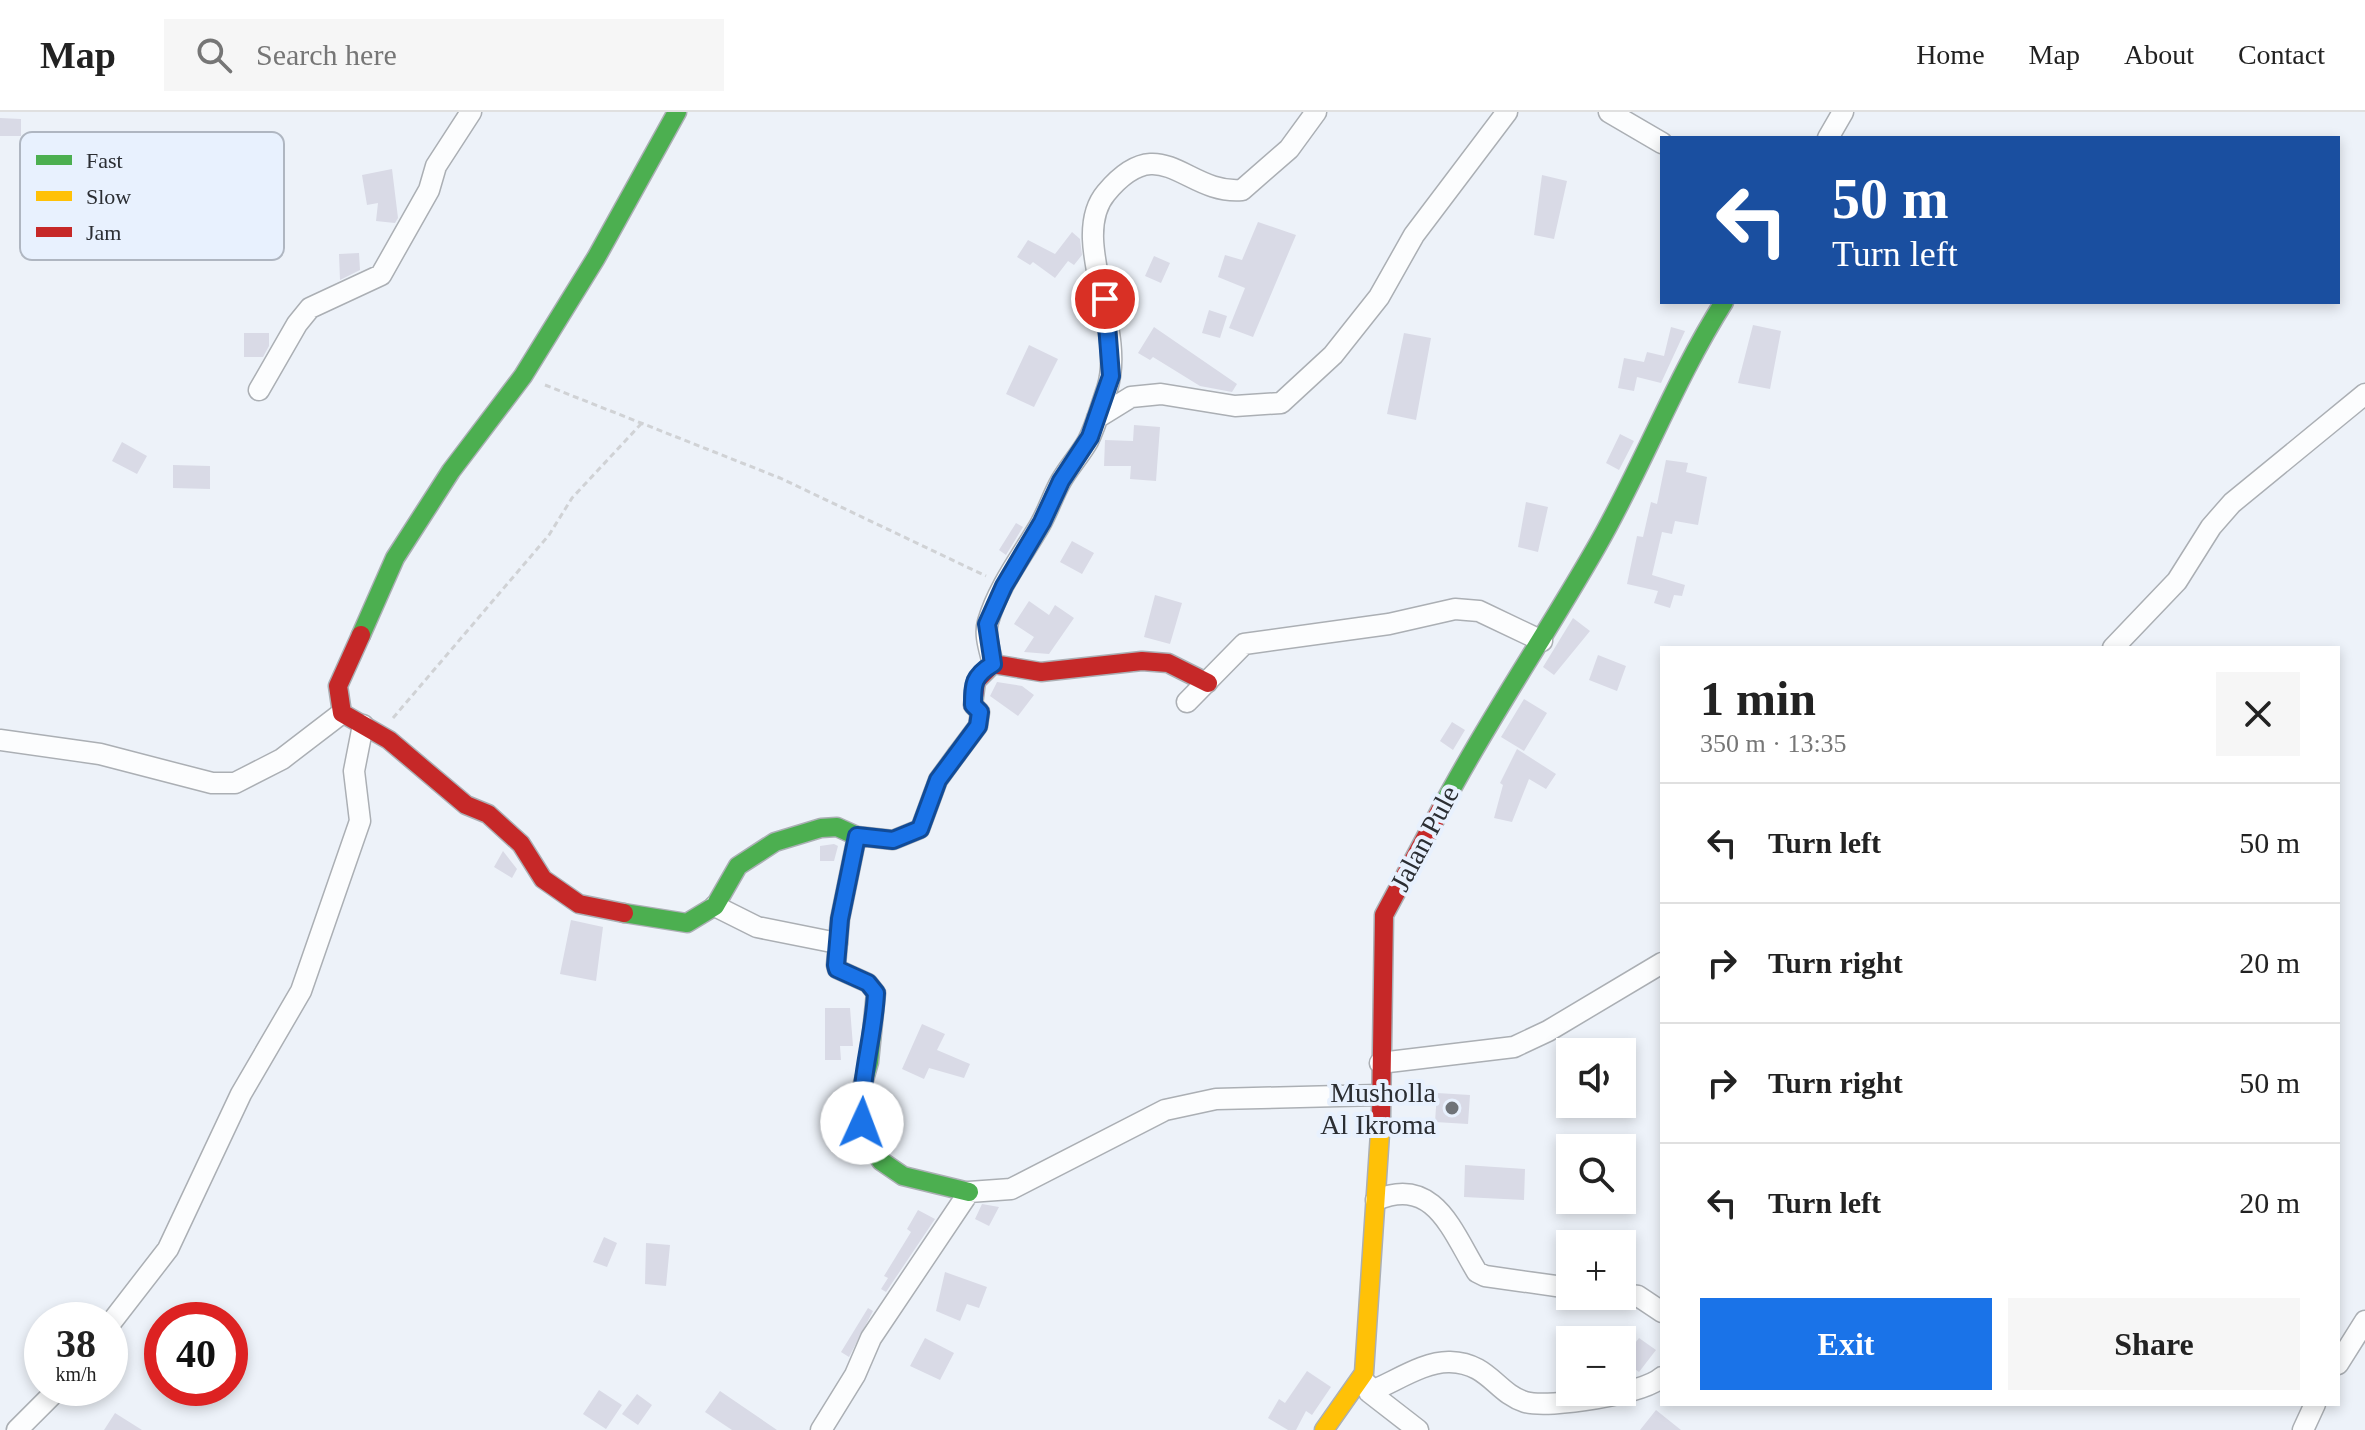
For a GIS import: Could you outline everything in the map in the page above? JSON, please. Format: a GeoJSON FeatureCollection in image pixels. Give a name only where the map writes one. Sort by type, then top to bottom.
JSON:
{"type":"FeatureCollection","features":[{"type":"Feature","properties":{"kind":"street"},"geometry":{"type":"LineString","coordinates":[[259,390],[297,324],[310,308],[381,275],[429,190],[436,166],[471,112]]}},
{"type":"Feature","properties":{"kind":"street"},"geometry":{"type":"LineString","coordinates":[[677,112],[596,258],[523,376],[451,471],[395,558],[338,686],[337,696],[342,713],[389,740],[466,805],[488,814],[521,844],[543,879],[579,904],[647,919],[687,923],[715,906],[738,866],[775,842],[821,828],[837,827],[857,836],[893,840],[920,829],[938,780],[978,726],[980,712],[973,705],[972,687],[975,677],[993,664],[1041,672],[1100,664],[1168,663],[1208,683]]}},
{"type":"Feature","properties":{"kind":"street"},"geometry":{"type":"LineString","coordinates":[[993,664],[987,624],[1061,481],[1090,437],[1111,376],[1110,332],[1094,261],[1093,238],[1094,218],[1105,194],[1144,165],[1163,163],[1210,187],[1242,190],[1289,149],[1316,112]]}},
{"type":"Feature","properties":{"kind":"street"},"geometry":{"type":"LineString","coordinates":[[1097,418],[1131,397],[1161,394],[1235,406],[1261,407],[1281,403],[1333,355],[1379,297],[1414,235],[1507,112]]}},
{"type":"Feature","properties":{"kind":"street"},"geometry":{"type":"LineString","coordinates":[[1609,112],[1660,142]]}},
{"type":"Feature","properties":{"kind":"street"},"geometry":{"type":"LineString","coordinates":[[1829,136],[1843,112]]}},
{"type":"Feature","properties":{"kind":"street","name":"Jalan Pule"},"geometry":{"type":"LineString","coordinates":[[1367,1382],[1381,1114],[1384,915],[1467,760],[1542,641],[1644,459],[1699,341],[1723,304]]}},
{"type":"Feature","properties":{"kind":"street"},"geometry":{"type":"LineString","coordinates":[[2115,646],[2177,581],[2211,527],[2232,503],[2365,394]]}},
{"type":"Feature","properties":{"kind":"street"},"geometry":{"type":"LineString","coordinates":[[1187,702],[1244,644],[1389,624],[1455,609],[1479,611],[1542,641]]}},
{"type":"Feature","properties":{"kind":"street"},"geometry":{"type":"LineString","coordinates":[[0,740],[100,754],[212,783],[235,783],[282,759],[342,713]]}},
{"type":"Feature","properties":{"kind":"street"},"geometry":{"type":"LineString","coordinates":[[127,1302],[168,1249],[241,1094],[301,991],[360,821],[354,771],[369,730]]}},
{"type":"Feature","properties":{"kind":"street"},"geometry":{"type":"LineString","coordinates":[[857,836],[837,943],[837,969],[868,983],[876,993],[871,1051],[860,1094],[862,1123],[881,1161],[903,1176],[969,1192],[1011,1189],[1165,1110],[1216,1099],[1379,1095]]}},
{"type":"Feature","properties":{"kind":"street"},"geometry":{"type":"LineString","coordinates":[[715,906],[757,927],[837,943]]}},
{"type":"Feature","properties":{"kind":"street"},"geometry":{"type":"LineString","coordinates":[[1380,1063],[1514,1047],[1548,1031],[1660,964]]}},
{"type":"Feature","properties":{"kind":"street"},"geometry":{"type":"LineString","coordinates":[[821,1430],[855,1375],[871,1338],[969,1192]]}},
{"type":"Feature","properties":{"kind":"street"},"geometry":{"type":"LineString","coordinates":[[1376,1200],[1393,1193],[1414,1193],[1428,1199],[1477,1272],[1485,1276],[1556,1286]]}},
{"type":"Feature","properties":{"kind":"street"},"geometry":{"type":"LineString","coordinates":[[1636,1296],[1660,1311]]}},
{"type":"Feature","properties":{"kind":"street"},"geometry":{"type":"LineString","coordinates":[[2340,1361],[2365,1321]]}},
{"type":"Feature","properties":{"kind":"street"},"geometry":{"type":"LineString","coordinates":[[1324,1430],[1367,1382],[1435,1363],[1467,1364],[1491,1375],[1523,1402],[1541,1404],[1631,1393],[1660,1378]]}},
{"type":"Feature","properties":{"kind":"street"},"geometry":{"type":"LineString","coordinates":[[1367,1382],[1418,1430]]}},
{"type":"Feature","properties":{"kind":"street"},"geometry":{"type":"LineString","coordinates":[[17,1430],[41,1406]]}},
{"type":"Feature","properties":{"kind":"street"},"geometry":{"type":"LineString","coordinates":[[2303,1430],[2314,1406]]}},
{"type":"Feature","properties":{"kind":"path"},"geometry":{"type":"LineString","coordinates":[[523,376],[751,466],[868,518],[1004,586]]}},
{"type":"Feature","properties":{"kind":"path"},"geometry":{"type":"LineString","coordinates":[[369,730],[549,535],[572,498],[641,424]]}},
{"type":"Feature","properties":{"kind":"building"},"geometry":{"type":"Polygon","coordinates":[[[0,118],[21,119],[20,136],[0,136],[0,118]]]}},
{"type":"Feature","properties":{"kind":"building"},"geometry":{"type":"Polygon","coordinates":[[[392,169],[398,218],[395,223],[376,221],[378,203],[367,205],[362,175],[392,169]]]}},
{"type":"Feature","properties":{"kind":"building"},"geometry":{"type":"Polygon","coordinates":[[[1542,175],[1567,181],[1554,239],[1534,235],[1542,175]]]}},
{"type":"Feature","properties":{"kind":"building"},"geometry":{"type":"Polygon","coordinates":[[[1258,222],[1296,235],[1253,337],[1229,328],[1245,288],[1218,277],[1225,255],[1242,260],[1258,222]]]}},
{"type":"Feature","properties":{"kind":"building"},"geometry":{"type":"Polygon","coordinates":[[[1072,232],[1080,239],[1082,255],[1074,265],[1068,261],[1055,278],[1033,262],[1030,265],[1017,257],[1028,240],[1055,254],[1072,232]]]}},
{"type":"Feature","properties":{"kind":"building"},"geometry":{"type":"Polygon","coordinates":[[[359,253],[360,270],[340,280],[339,254],[359,253]]]}},
{"type":"Feature","properties":{"kind":"building"},"geometry":{"type":"Polygon","coordinates":[[[1154,256],[1170,263],[1161,283],[1145,276],[1154,256]]]}},
{"type":"Feature","properties":{"kind":"building"},"geometry":{"type":"Polygon","coordinates":[[[1209,310],[1227,316],[1220,338],[1202,333],[1209,310]]]}},
{"type":"Feature","properties":{"kind":"building"},"geometry":{"type":"Polygon","coordinates":[[[1753,325],[1781,331],[1770,389],[1738,383],[1753,325]]]}},
{"type":"Feature","properties":{"kind":"building"},"geometry":{"type":"Polygon","coordinates":[[[1154,327],[1237,384],[1232,392],[1200,386],[1153,357],[1150,360],[1138,353],[1154,327]]]}},
{"type":"Feature","properties":{"kind":"building"},"geometry":{"type":"Polygon","coordinates":[[[1671,327],[1685,331],[1661,383],[1637,377],[1634,391],[1618,388],[1624,358],[1644,362],[1647,352],[1664,356],[1671,327]]]}},
{"type":"Feature","properties":{"kind":"building"},"geometry":{"type":"Polygon","coordinates":[[[244,333],[269,333],[269,346],[263,357],[244,357],[244,333]]]}},
{"type":"Feature","properties":{"kind":"building"},"geometry":{"type":"Polygon","coordinates":[[[1404,333],[1431,338],[1416,420],[1387,414],[1404,333]]]}},
{"type":"Feature","properties":{"kind":"building"},"geometry":{"type":"Polygon","coordinates":[[[1029,345],[1058,359],[1034,407],[1006,394],[1029,345]]]}},
{"type":"Feature","properties":{"kind":"building"},"geometry":{"type":"Polygon","coordinates":[[[1134,425],[1160,427],[1156,481],[1130,479],[1131,466],[1104,466],[1105,440],[1133,441],[1134,425]]]}},
{"type":"Feature","properties":{"kind":"building"},"geometry":{"type":"Polygon","coordinates":[[[1620,434],[1634,441],[1619,470],[1606,463],[1620,434]]]}},
{"type":"Feature","properties":{"kind":"building"},"geometry":{"type":"Polygon","coordinates":[[[122,442],[147,456],[137,474],[112,461],[122,442]]]}},
{"type":"Feature","properties":{"kind":"building"},"geometry":{"type":"Polygon","coordinates":[[[1666,460],[1688,463],[1686,472],[1707,477],[1698,525],[1675,521],[1672,534],[1662,532],[1652,575],[1685,585],[1682,596],[1674,595],[1670,608],[1654,603],[1658,591],[1627,584],[1637,536],[1643,537],[1651,502],[1657,504],[1666,460]]]}},
{"type":"Feature","properties":{"kind":"building"},"geometry":{"type":"Polygon","coordinates":[[[173,465],[210,466],[210,489],[173,488],[173,465]]]}},
{"type":"Feature","properties":{"kind":"building"},"geometry":{"type":"Polygon","coordinates":[[[1526,502],[1548,507],[1538,552],[1518,547],[1526,502]]]}},
{"type":"Feature","properties":{"kind":"building"},"geometry":{"type":"Polygon","coordinates":[[[1016,523],[1023,527],[1006,555],[999,550],[1016,523]]]}},
{"type":"Feature","properties":{"kind":"building"},"geometry":{"type":"Polygon","coordinates":[[[1072,541],[1094,553],[1082,574],[1060,562],[1072,541]]]}},
{"type":"Feature","properties":{"kind":"building"},"geometry":{"type":"Polygon","coordinates":[[[1155,595],[1182,603],[1170,644],[1144,637],[1155,595]]]}},
{"type":"Feature","properties":{"kind":"building"},"geometry":{"type":"Polygon","coordinates":[[[1029,601],[1049,615],[1055,605],[1074,618],[1049,654],[1024,652],[1034,637],[1014,624],[1029,601]]]}},
{"type":"Feature","properties":{"kind":"building"},"geometry":{"type":"Polygon","coordinates":[[[1573,618],[1590,631],[1554,675],[1543,667],[1573,618]]]}},
{"type":"Feature","properties":{"kind":"building"},"geometry":{"type":"Polygon","coordinates":[[[1598,655],[1626,666],[1617,691],[1589,680],[1598,655]]]}},
{"type":"Feature","properties":{"kind":"building"},"geometry":{"type":"Polygon","coordinates":[[[997,682],[1022,686],[1034,695],[1018,716],[990,696],[997,682]]]}},
{"type":"Feature","properties":{"kind":"building"},"geometry":{"type":"Polygon","coordinates":[[[1524,699],[1547,713],[1524,751],[1501,737],[1524,699]]]}},
{"type":"Feature","properties":{"kind":"building"},"geometry":{"type":"Polygon","coordinates":[[[1452,722],[1465,730],[1453,750],[1440,741],[1452,722]]]}},
{"type":"Feature","properties":{"kind":"building"},"geometry":{"type":"Polygon","coordinates":[[[1517,749],[1556,774],[1546,789],[1529,779],[1512,822],[1494,818],[1503,785],[1500,783],[1517,749]]]}},
{"type":"Feature","properties":{"kind":"building"},"geometry":{"type":"Polygon","coordinates":[[[820,846],[838,846],[834,861],[820,861],[820,846]]]}},
{"type":"Feature","properties":{"kind":"building"},"geometry":{"type":"Polygon","coordinates":[[[503,851],[517,869],[512,878],[494,867],[503,851]]]}},
{"type":"Feature","properties":{"kind":"building"},"geometry":{"type":"Polygon","coordinates":[[[571,920],[603,927],[596,981],[560,974],[571,920]]]}},
{"type":"Feature","properties":{"kind":"building"},"geometry":{"type":"Polygon","coordinates":[[[825,1008],[850,1008],[853,1046],[840,1046],[841,1060],[825,1060],[825,1008]]]}},
{"type":"Feature","properties":{"kind":"building"},"geometry":{"type":"Polygon","coordinates":[[[922,1024],[945,1034],[937,1050],[970,1064],[964,1078],[929,1068],[924,1079],[902,1069],[922,1024]]]}},
{"type":"Feature","properties":{"kind":"building","name":"Musholla Al Ikroma"},"geometry":{"type":"Polygon","coordinates":[[[1437,1093],[1470,1095],[1468,1124],[1435,1122],[1437,1093]]]}},
{"type":"Feature","properties":{"kind":"building"},"geometry":{"type":"Polygon","coordinates":[[[1465,1165],[1525,1169],[1524,1200],[1464,1197],[1465,1165]]]}},
{"type":"Feature","properties":{"kind":"building"},"geometry":{"type":"Polygon","coordinates":[[[982,1204],[999,1207],[989,1226],[975,1219],[982,1204]]]}},
{"type":"Feature","properties":{"kind":"building"},"geometry":{"type":"Polygon","coordinates":[[[918,1210],[935,1219],[886,1292],[881,1289],[888,1278],[884,1276],[911,1232],[907,1229],[918,1210]]]}},
{"type":"Feature","properties":{"kind":"building"},"geometry":{"type":"Polygon","coordinates":[[[604,1237],[617,1243],[607,1267],[593,1262],[604,1237]]]}},
{"type":"Feature","properties":{"kind":"building"},"geometry":{"type":"Polygon","coordinates":[[[646,1243],[670,1245],[666,1286],[645,1284],[646,1243]]]}},
{"type":"Feature","properties":{"kind":"building"},"geometry":{"type":"Polygon","coordinates":[[[945,1272],[987,1287],[979,1308],[967,1304],[960,1321],[936,1311],[945,1272]]]}},
{"type":"Feature","properties":{"kind":"building"},"geometry":{"type":"Polygon","coordinates":[[[868,1308],[873,1311],[849,1357],[841,1352],[868,1308]]]}},
{"type":"Feature","properties":{"kind":"building"},"geometry":{"type":"Polygon","coordinates":[[[925,1338],[954,1353],[940,1380],[910,1366],[925,1338]]]}},
{"type":"Feature","properties":{"kind":"building"},"geometry":{"type":"Polygon","coordinates":[[[1639,1338],[1656,1350],[1639,1372],[1636,1370],[1636,1342],[1639,1338]]]}},
{"type":"Feature","properties":{"kind":"building"},"geometry":{"type":"Polygon","coordinates":[[[1307,1371],[1331,1387],[1312,1415],[1306,1411],[1296,1430],[1288,1430],[1268,1418],[1279,1399],[1285,1403],[1307,1371]]]}},
{"type":"Feature","properties":{"kind":"building"},"geometry":{"type":"Polygon","coordinates":[[[599,1390],[622,1405],[606,1429],[583,1414],[599,1390]]]}},
{"type":"Feature","properties":{"kind":"building"},"geometry":{"type":"Polygon","coordinates":[[[720,1391],[777,1430],[732,1430],[705,1412],[720,1391]]]}},
{"type":"Feature","properties":{"kind":"building"},"geometry":{"type":"Polygon","coordinates":[[[637,1394],[652,1405],[638,1425],[622,1414],[637,1394]]]}},
{"type":"Feature","properties":{"kind":"building"},"geometry":{"type":"Polygon","coordinates":[[[1656,1410],[1681,1430],[1640,1430],[1656,1410]]]}},
{"type":"Feature","properties":{"kind":"building"},"geometry":{"type":"Polygon","coordinates":[[[115,1413],[142,1430],[104,1430],[115,1413]]]}},
{"type":"Feature","properties":{"kind":"traffic: fast"},"geometry":{"type":"LineString","coordinates":[[361,635],[395,558],[451,471],[523,376],[596,258],[677,112]]}},
{"type":"Feature","properties":{"kind":"traffic: fast"},"geometry":{"type":"LineString","coordinates":[[1444,803],[1597,546],[1690,361],[1723,304]]}},
{"type":"Feature","properties":{"kind":"traffic: fast"},"geometry":{"type":"LineString","coordinates":[[957,754],[938,780],[920,829],[893,840],[857,836],[840,919],[836,965],[837,969],[868,983],[876,993],[869,1062],[860,1094],[862,1123],[869,1142],[881,1161],[903,1176],[969,1192]]}},
{"type":"Feature","properties":{"kind":"traffic: fast"},"geometry":{"type":"LineString","coordinates":[[624,913],[687,923],[715,906],[738,866],[775,842],[821,828],[837,827],[857,836]]}},
{"type":"Feature","properties":{"kind":"traffic: slow"},"geometry":{"type":"LineString","coordinates":[[1324,1430],[1364,1373],[1381,1118]]}},
{"type":"Feature","properties":{"kind":"traffic: jam"},"geometry":{"type":"LineString","coordinates":[[361,635],[338,686],[342,713],[389,740],[466,805],[488,814],[521,844],[543,879],[579,904],[624,913]]}},
{"type":"Feature","properties":{"kind":"traffic: jam"},"geometry":{"type":"LineString","coordinates":[[957,754],[978,726],[980,712],[973,705],[976,681],[993,664],[1041,672],[1142,661],[1168,663],[1208,683]]}},
{"type":"Feature","properties":{"kind":"traffic: jam"},"geometry":{"type":"LineString","coordinates":[[1381,1118],[1384,915],[1444,803]]}},
{"type":"Feature","properties":{"kind":"place","name":"Musholla Al Ikroma"},"geometry":{"type":"Point","coordinates":[1452,1108]}},
{"type":"Feature","properties":{"kind":"route"},"geometry":{"type":"LineString","coordinates":[[862,1123],[860,1094],[872,1045],[876,993],[868,983],[837,969],[836,965],[838,930],[857,836],[893,840],[909,837],[920,829],[938,780],[954,754],[978,726],[981,718],[973,705],[972,687],[975,677],[993,664],[987,624],[1061,481],[1090,437],[1111,376],[1110,332],[1105,299]]}}]}
